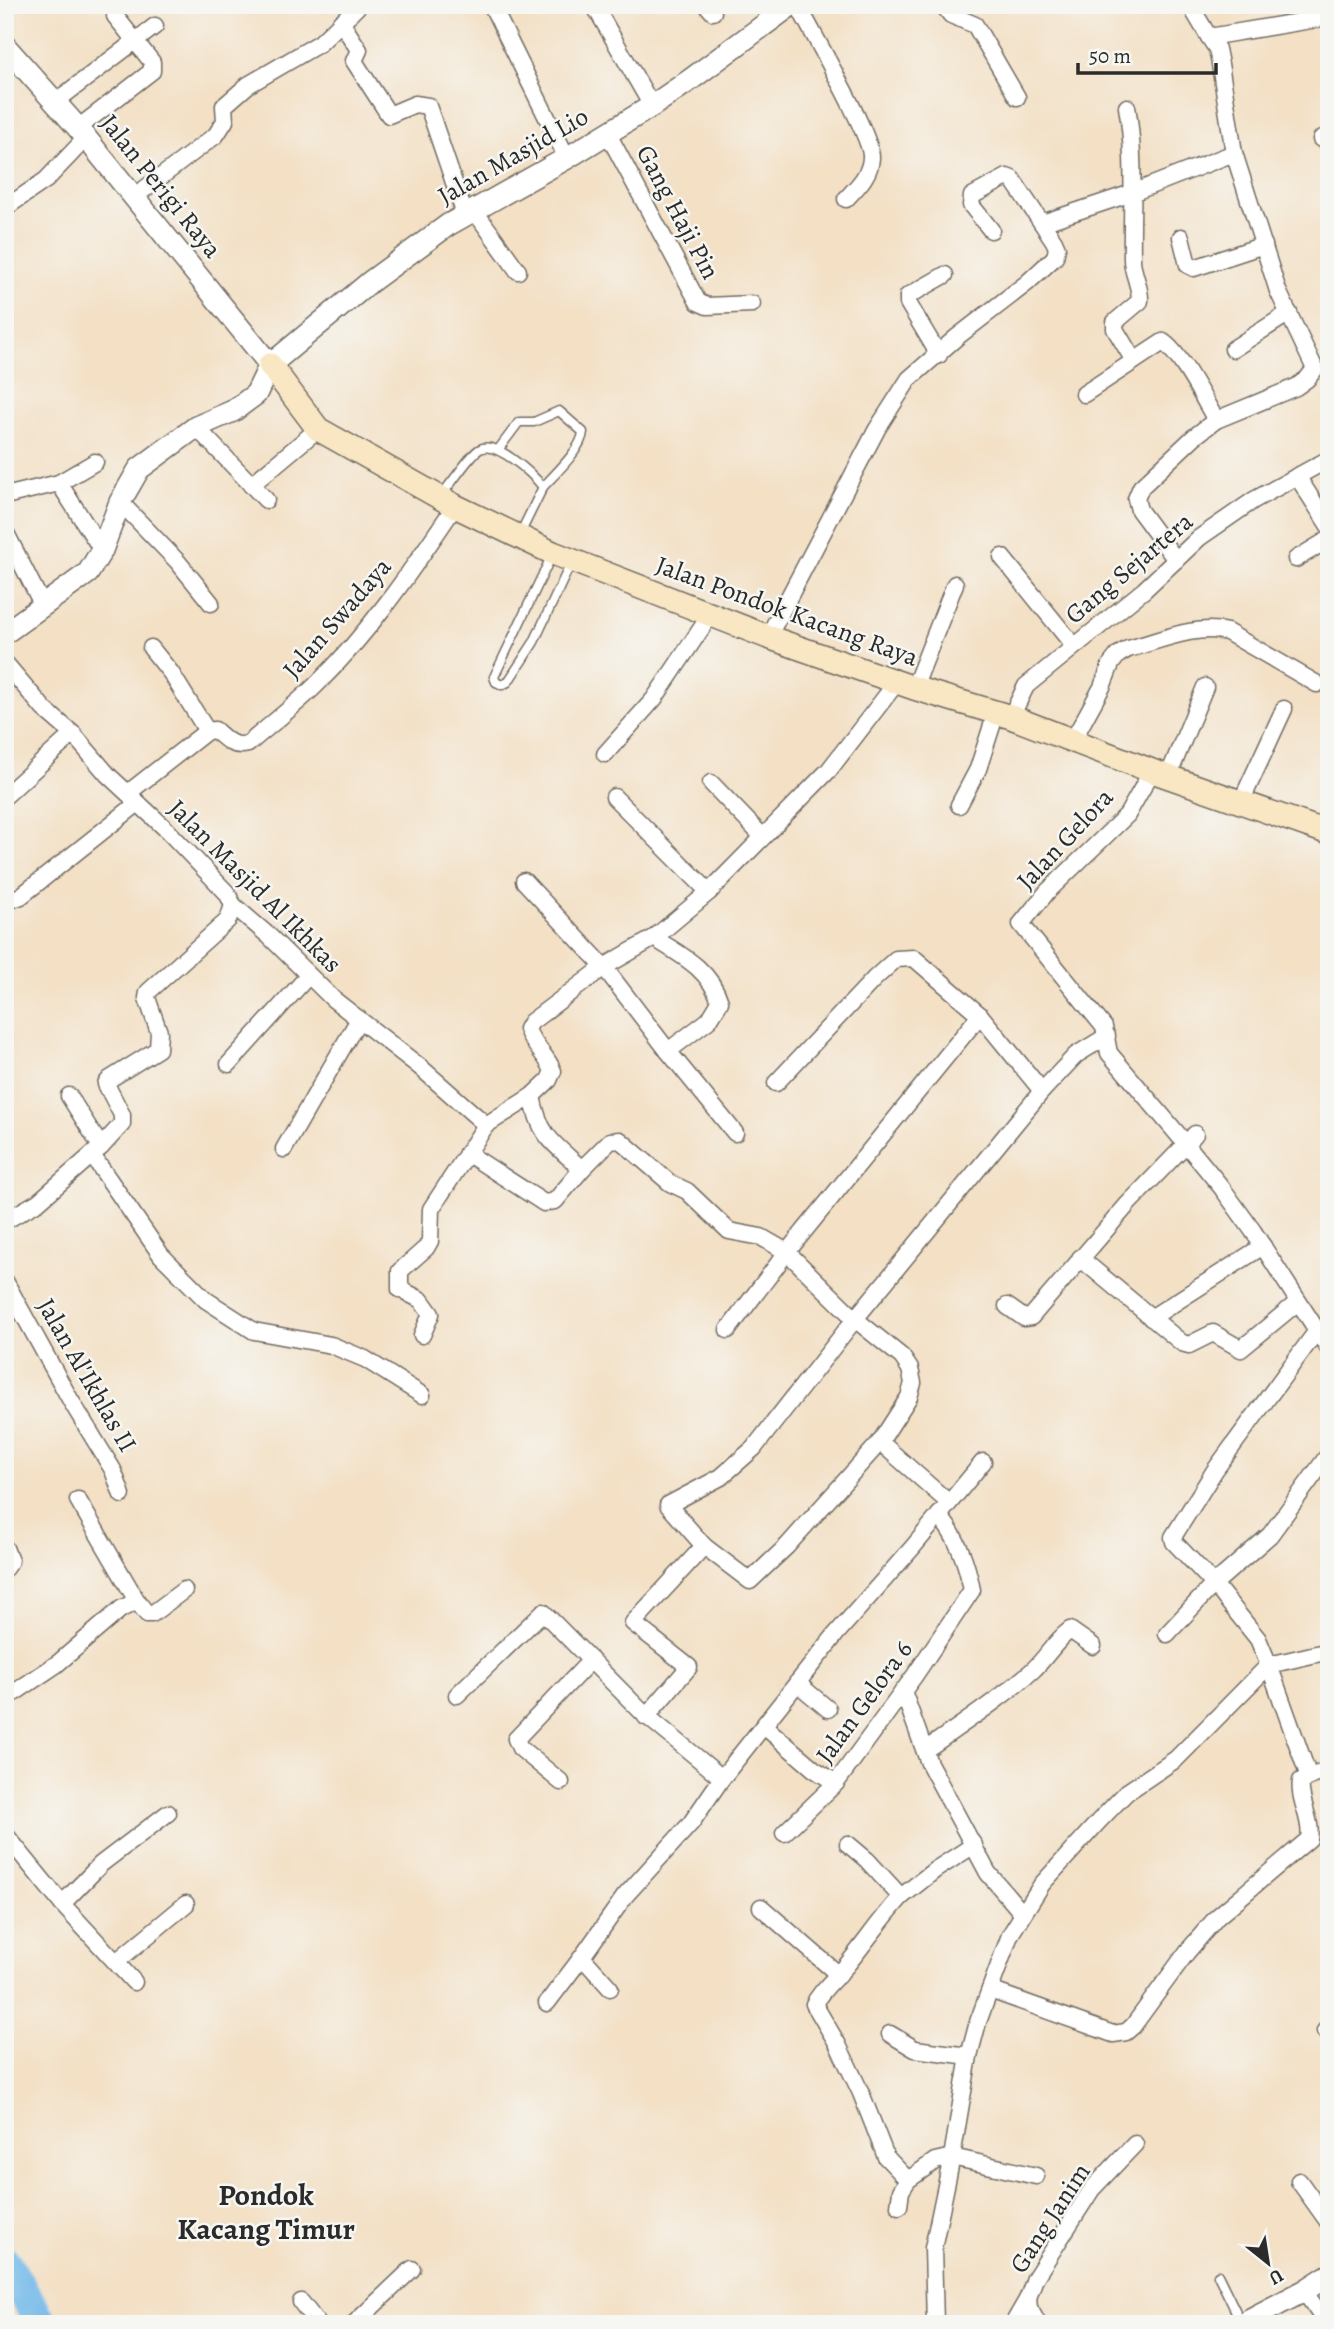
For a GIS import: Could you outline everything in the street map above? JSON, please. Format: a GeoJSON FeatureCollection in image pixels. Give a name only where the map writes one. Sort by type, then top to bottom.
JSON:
{"type":"FeatureCollection","features":[{"type":"Feature","properties":{"kind":"main road","name":"Jalan Pondok Kacang Raya"},"geometry":{"type":"LineString","coordinates":[[270,365],[318,429],[447,501],[563,557],[768,637],[1003,715],[1329,833]]}},
{"type":"Feature","properties":{"kind":"street"},"geometry":{"type":"LineString","coordinates":[[134,197],[216,135],[225,121],[224,106],[248,85],[320,43],[359,5]]}},
{"type":"Feature","properties":{"kind":"street"},"geometry":{"type":"LineString","coordinates":[[594,5],[652,106]]}},
{"type":"Feature","properties":{"kind":"street","name":"Jalan Masjid Lio"},"geometry":{"type":"LineString","coordinates":[[270,365],[370,282],[448,225],[652,106],[791,5]]}},
{"type":"Feature","properties":{"kind":"street"},"geometry":{"type":"LineString","coordinates":[[798,5],[872,149],[867,173],[846,199]]}},
{"type":"Feature","properties":{"kind":"street"},"geometry":{"type":"LineString","coordinates":[[943,5],[951,15],[975,25],[1017,97]]}},
{"type":"Feature","properties":{"kind":"street"},"geometry":{"type":"LineString","coordinates":[[1177,560],[1139,510],[1136,499],[1141,487],[1194,436],[1216,420],[1296,387],[1313,373],[1314,364],[1279,291],[1234,153],[1217,49],[1191,5]]}},
{"type":"Feature","properties":{"kind":"street"},"geometry":{"type":"LineString","coordinates":[[494,10],[567,158]]}},
{"type":"Feature","properties":{"kind":"street"},"geometry":{"type":"LineString","coordinates":[[5,208],[46,180],[82,133],[152,71],[152,62],[115,16]]}},
{"type":"Feature","properties":{"kind":"street"},"geometry":{"type":"LineString","coordinates":[[1209,37],[1329,17]]}},
{"type":"Feature","properties":{"kind":"street"},"geometry":{"type":"LineString","coordinates":[[341,22],[359,50],[354,61],[389,115],[415,104],[428,106],[470,213],[518,271]]}},
{"type":"Feature","properties":{"kind":"street"},"geometry":{"type":"LineString","coordinates":[[55,102],[155,26]]}},
{"type":"Feature","properties":{"kind":"street","name":"Jalan Perigi Raya"},"geometry":{"type":"LineString","coordinates":[[5,46],[82,133],[270,365]]}},
{"type":"Feature","properties":{"kind":"street"},"geometry":{"type":"LineString","coordinates":[[1127,107],[1132,193],[1132,263],[1140,301],[1115,322],[1115,329],[1135,361]]}},
{"type":"Feature","properties":{"kind":"street","name":"Gang Haji Pin"},"geometry":{"type":"LineString","coordinates":[[608,134],[698,302],[707,306],[752,304]]}},
{"type":"Feature","properties":{"kind":"street"},"geometry":{"type":"LineString","coordinates":[[1042,223],[1132,193],[1234,153]]}},
{"type":"Feature","properties":{"kind":"street"},"geometry":{"type":"LineString","coordinates":[[768,637],[877,429],[909,379],[1055,257],[1057,248],[1054,240],[1012,179],[1007,177],[971,196],[971,205],[991,230]]}},
{"type":"Feature","properties":{"kind":"street"},"geometry":{"type":"LineString","coordinates":[[1181,237],[1188,265],[1194,268],[1264,245]]}},
{"type":"Feature","properties":{"kind":"street"},"geometry":{"type":"LineString","coordinates":[[939,355],[908,303],[908,296],[945,275]]}},
{"type":"Feature","properties":{"kind":"street"},"geometry":{"type":"LineString","coordinates":[[1233,349],[1289,313]]}},
{"type":"Feature","properties":{"kind":"street"},"geometry":{"type":"LineString","coordinates":[[1084,394],[1163,342],[1169,346],[1216,420]]}},
{"type":"Feature","properties":{"kind":"street"},"geometry":{"type":"LineString","coordinates":[[5,633],[88,573],[102,550],[120,502],[139,469],[195,428],[233,411],[256,394],[270,365]]}},
{"type":"Feature","properties":{"kind":"street"},"geometry":{"type":"LineString","coordinates":[[195,428],[266,500]]}},
{"type":"Feature","properties":{"kind":"street"},"geometry":{"type":"LineString","coordinates":[[251,485],[318,429]]}},
{"type":"Feature","properties":{"kind":"street","name":"Gang Sejartera"},"geometry":{"type":"LineString","coordinates":[[960,805],[1003,715],[1026,686],[1144,590],[1199,538],[1254,500],[1329,459]]}},
{"type":"Feature","properties":{"kind":"street"},"geometry":{"type":"LineString","coordinates":[[5,496],[59,483],[95,461]]}},
{"type":"Feature","properties":{"kind":"street"},"geometry":{"type":"LineString","coordinates":[[1297,476],[1329,526]]}},
{"type":"Feature","properties":{"kind":"street"},"geometry":{"type":"LineString","coordinates":[[59,483],[102,550]]}},
{"type":"Feature","properties":{"kind":"street","name":"Jalan Swadaya"},"geometry":{"type":"LineString","coordinates":[[207,731],[215,730],[231,744],[248,744],[317,685],[404,581],[447,501]]}},
{"type":"Feature","properties":{"kind":"street"},"geometry":{"type":"LineString","coordinates":[[120,502],[178,562],[211,603]]}},
{"type":"Feature","properties":{"kind":"street"},"geometry":{"type":"LineString","coordinates":[[5,531],[43,606]]}},
{"type":"Feature","properties":{"kind":"street"},"geometry":{"type":"LineString","coordinates":[[1296,559],[1329,539]]}},
{"type":"Feature","properties":{"kind":"street"},"geometry":{"type":"LineString","coordinates":[[1002,557],[1074,646]]}},
{"type":"Feature","properties":{"kind":"street"},"geometry":{"type":"LineString","coordinates":[[422,1335],[431,1314],[421,1300],[400,1289],[400,1271],[426,1248],[430,1241],[431,1209],[486,1125],[532,1096],[549,1080],[553,1071],[550,1062],[529,1036],[527,1029],[531,1022],[604,967],[654,938],[709,892],[829,770],[906,685],[955,584]]}},
{"type":"Feature","properties":{"kind":"street"},"geometry":{"type":"LineString","coordinates":[[606,754],[654,699],[711,614]]}},
{"type":"Feature","properties":{"kind":"street"},"geometry":{"type":"LineString","coordinates":[[1073,740],[1118,655],[1128,649],[1196,631],[1212,628],[1227,632],[1317,684]]}},
{"type":"Feature","properties":{"kind":"street"},"geometry":{"type":"LineString","coordinates":[[5,902],[21,896],[207,731],[171,673],[151,648]]}},
{"type":"Feature","properties":{"kind":"street","name":"Jalan Masjid Al Ikhkas"},"geometry":{"type":"LineString","coordinates":[[5,663],[44,709],[73,734],[108,775],[227,893],[233,905],[269,936],[308,976],[420,1067],[486,1125]]}},
{"type":"Feature","properties":{"kind":"street"},"geometry":{"type":"LineString","coordinates":[[1160,774],[1205,687]]}},
{"type":"Feature","properties":{"kind":"street"},"geometry":{"type":"LineString","coordinates":[[1241,802],[1284,709]]}},
{"type":"Feature","properties":{"kind":"street"},"geometry":{"type":"LineString","coordinates":[[5,796],[73,734]]}},
{"type":"Feature","properties":{"kind":"street","name":"Jalan Gelora"},"geometry":{"type":"LineString","coordinates":[[1107,1036],[1104,1027],[1021,923],[1047,892],[1126,815],[1160,774]]}},
{"type":"Feature","properties":{"kind":"street"},"geometry":{"type":"LineString","coordinates":[[711,783],[763,837]]}},
{"type":"Feature","properties":{"kind":"street"},"geometry":{"type":"LineString","coordinates":[[614,797],[709,892]]}},
{"type":"Feature","properties":{"kind":"street"},"geometry":{"type":"LineString","coordinates":[[524,881],[604,967],[735,1133]]}},
{"type":"Feature","properties":{"kind":"street"},"geometry":{"type":"LineString","coordinates":[[5,1221],[38,1202],[122,1124],[122,1115],[106,1084],[158,1049],[159,1032],[147,998],[148,992],[228,920],[233,905]]}},
{"type":"Feature","properties":{"kind":"street"},"geometry":{"type":"LineString","coordinates":[[654,938],[700,968],[716,990],[720,1002],[709,1020],[668,1051]]}},
{"type":"Feature","properties":{"kind":"street"},"geometry":{"type":"LineString","coordinates":[[776,1083],[875,978],[896,959],[914,958],[980,1015],[1042,1091]]}},
{"type":"Feature","properties":{"kind":"street"},"geometry":{"type":"LineString","coordinates":[[229,1064],[308,976]]}},
{"type":"Feature","properties":{"kind":"street"},"geometry":{"type":"LineString","coordinates":[[728,1329],[787,1252],[980,1015]]}},
{"type":"Feature","properties":{"kind":"street"},"geometry":{"type":"LineString","coordinates":[[284,1149],[359,1019]]}},
{"type":"Feature","properties":{"kind":"street"},"geometry":{"type":"LineString","coordinates":[[467,1153],[544,1203],[555,1201],[582,1168],[610,1141],[620,1140],[670,1183],[687,1191],[729,1231],[761,1237],[787,1252],[855,1319],[902,1357],[910,1369],[913,1383],[909,1397],[880,1442],[787,1546],[750,1581],[704,1546],[667,1505],[721,1477],[754,1448],[855,1319],[1042,1091],[1076,1055],[1107,1036],[1109,1053],[1191,1139],[1264,1246],[1329,1349]]}},
{"type":"Feature","properties":{"kind":"street"},"geometry":{"type":"LineString","coordinates":[[69,1096],[96,1151],[161,1255],[206,1300],[254,1331],[331,1345],[365,1359],[422,1395]]}},
{"type":"Feature","properties":{"kind":"street"},"geometry":{"type":"LineString","coordinates":[[532,1096],[541,1129],[553,1144],[582,1168]]}},
{"type":"Feature","properties":{"kind":"street"},"geometry":{"type":"LineString","coordinates":[[1007,1306],[1024,1318],[1031,1317],[1128,1204],[1191,1139]]}},
{"type":"Feature","properties":{"kind":"street"},"geometry":{"type":"LineString","coordinates":[[1152,1318],[1264,1246]]}},
{"type":"Feature","properties":{"kind":"street"},"geometry":{"type":"LineString","coordinates":[[1080,1258],[1182,1343],[1195,1344],[1213,1333],[1241,1349],[1298,1301]]}},
{"type":"Feature","properties":{"kind":"street","name":"Jalan Al'Ikhlas II"},"geometry":{"type":"LineString","coordinates":[[5,1280],[71,1401],[113,1470],[122,1495]]}},
{"type":"Feature","properties":{"kind":"street"},"geometry":{"type":"LineString","coordinates":[[1309,1777],[1258,1639],[1174,1542],[1174,1533],[1215,1470],[1316,1332]]}},
{"type":"Feature","properties":{"kind":"street"},"geometry":{"type":"LineString","coordinates":[[880,1442],[944,1508]]}},
{"type":"Feature","properties":{"kind":"street"},"geometry":{"type":"LineString","coordinates":[[1167,1634],[1213,1584],[1270,1535],[1329,1454]]}},
{"type":"Feature","properties":{"kind":"street"},"geometry":{"type":"LineString","coordinates":[[547,2003],[625,1896],[691,1824],[722,1778],[836,1634],[983,1462]]}},
{"type":"Feature","properties":{"kind":"street"},"geometry":{"type":"LineString","coordinates":[[78,1500],[147,1614],[152,1614],[184,1590]]}},
{"type":"Feature","properties":{"kind":"street","name":"Jalan Gelora 6"},"geometry":{"type":"LineString","coordinates":[[784,1833],[836,1783],[972,1590],[968,1570],[944,1508]]}},
{"type":"Feature","properties":{"kind":"street"},"geometry":{"type":"LineString","coordinates":[[646,1717],[689,1667],[633,1623],[704,1546]]}},
{"type":"Feature","properties":{"kind":"street"},"geometry":{"type":"LineString","coordinates":[[5,1548],[10,1561],[5,1568]]}},
{"type":"Feature","properties":{"kind":"street"},"geometry":{"type":"LineString","coordinates":[[5,1699],[57,1664],[121,1609],[137,1601]]}},
{"type":"Feature","properties":{"kind":"street"},"geometry":{"type":"LineString","coordinates":[[457,1695],[543,1612],[646,1717],[722,1778]]}},
{"type":"Feature","properties":{"kind":"street"},"geometry":{"type":"LineString","coordinates":[[923,1744],[931,1746],[1000,1698],[1035,1668],[1060,1637],[1070,1630],[1093,1646]]}},
{"type":"Feature","properties":{"kind":"street"},"geometry":{"type":"LineString","coordinates":[[935,2324],[933,2248],[969,2056],[1010,1935],[1022,1913],[1042,1884],[1127,1792],[1176,1759],[1269,1664],[1329,1651]]}},
{"type":"Feature","properties":{"kind":"street"},"geometry":{"type":"LineString","coordinates":[[561,1782],[520,1748],[516,1739],[591,1660]]}},
{"type":"Feature","properties":{"kind":"street"},"geometry":{"type":"LineString","coordinates":[[797,1683],[828,1709]]}},
{"type":"Feature","properties":{"kind":"street"},"geometry":{"type":"LineString","coordinates":[[903,1691],[929,1763],[988,1873],[1022,1913]]}},
{"type":"Feature","properties":{"kind":"street"},"geometry":{"type":"LineString","coordinates":[[764,1726],[814,1769],[836,1783]]}},
{"type":"Feature","properties":{"kind":"street"},"geometry":{"type":"LineString","coordinates":[[990,1990],[1113,2034],[1120,2034],[1133,2026],[1186,1952],[1217,1917],[1306,1843],[1310,1831],[1301,1781],[1329,1770]]}},
{"type":"Feature","properties":{"kind":"street"},"geometry":{"type":"LineString","coordinates":[[62,1904],[101,1864],[168,1813]]}},
{"type":"Feature","properties":{"kind":"street"},"geometry":{"type":"LineString","coordinates":[[5,1835],[62,1904],[134,1982]]}},
{"type":"Feature","properties":{"kind":"street"},"geometry":{"type":"LineString","coordinates":[[848,1844],[867,1860],[901,1897]]}},
{"type":"Feature","properties":{"kind":"street"},"geometry":{"type":"LineString","coordinates":[[908,2180],[886,2157],[861,2093],[837,2043],[814,2004],[901,1897],[935,1870],[974,1845]]}},
{"type":"Feature","properties":{"kind":"street"},"geometry":{"type":"LineString","coordinates":[[116,1962],[186,1905]]}},
{"type":"Feature","properties":{"kind":"street"},"geometry":{"type":"LineString","coordinates":[[761,1908],[839,1975]]}},
{"type":"Feature","properties":{"kind":"street"},"geometry":{"type":"LineString","coordinates":[[582,1957],[610,1988]]}},
{"type":"Feature","properties":{"kind":"street"},"geometry":{"type":"LineString","coordinates":[[890,2034],[915,2049],[969,2056]]}},
{"type":"Feature","properties":{"kind":"street","name":"Gang Janim"},"geometry":{"type":"LineString","coordinates":[[1038,2324],[1029,2308],[1028,2298],[1035,2278],[1092,2189],[1135,2144]]}},
{"type":"Feature","properties":{"kind":"street"},"geometry":{"type":"LineString","coordinates":[[900,2206],[901,2191],[908,2180],[935,2161],[952,2157],[1036,2176]]}},
{"type":"Feature","properties":{"kind":"street"},"geometry":{"type":"LineString","coordinates":[[1299,2181],[1329,2222]]}},
{"type":"Feature","properties":{"kind":"street"},"geometry":{"type":"LineString","coordinates":[[354,2324],[412,2269]]}},
{"type":"Feature","properties":{"kind":"street"},"geometry":{"type":"LineString","coordinates":[[1241,2324],[1329,2275]]}},
{"type":"Feature","properties":{"kind":"street"},"geometry":{"type":"LineString","coordinates":[[1304,2291],[1327,2324]]}},
{"type":"Feature","properties":{"kind":"street"},"geometry":{"type":"LineString","coordinates":[[1013,2324],[1028,2298]]}},
{"type":"Feature","properties":{"kind":"street"},"geometry":{"type":"LineString","coordinates":[[301,2302],[318,2324]]}},
{"type":"Feature","properties":{"kind":"lane"},"geometry":{"type":"LineString","coordinates":[[498,450],[519,422],[534,422],[559,411],[583,432],[583,438],[543,487],[519,536]]}},
{"type":"Feature","properties":{"kind":"lane"},"geometry":{"type":"LineString","coordinates":[[447,501],[450,487],[479,449],[490,447],[526,470],[543,487]]}},
{"type":"Feature","properties":{"kind":"lane"},"geometry":{"type":"LineString","coordinates":[[563,557],[534,642],[508,682],[502,685],[496,682],[494,677],[563,557]]}},
{"type":"Feature","properties":{"kind":"lane"},"geometry":{"type":"LineString","coordinates":[[1218,2275],[1241,2324]]}},
{"type":"Feature","properties":{"kind":"waterway"},"geometry":{"type":"LineString","coordinates":[[5,2263],[42,2324]]}},
{"type":"Feature","properties":{"kind":"district","name":"Pondok Kacang Timur"},"geometry":{"type":"Point","coordinates":[266,2212]}}]}
